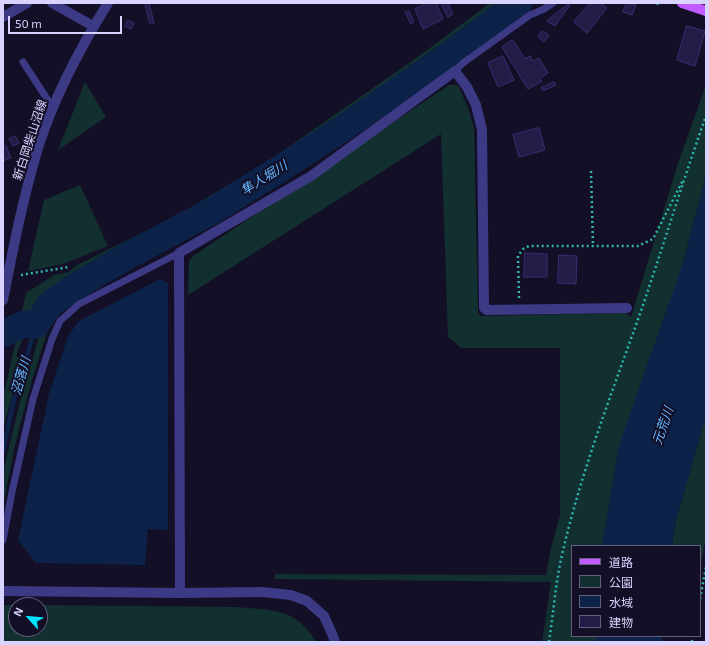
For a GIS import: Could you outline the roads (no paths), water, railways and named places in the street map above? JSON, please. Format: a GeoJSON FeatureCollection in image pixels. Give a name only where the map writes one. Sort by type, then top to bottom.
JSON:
{"type":"FeatureCollection","features":[{"type":"Feature","properties":{"kind":"main road"},"geometry":{"type":"LineString","coordinates":[[682,3],[706,12]]}},
{"type":"Feature","properties":{"kind":"street"},"geometry":{"type":"LineString","coordinates":[[3,17],[27,3]]}},
{"type":"Feature","properties":{"kind":"street"},"geometry":{"type":"LineString","coordinates":[[52,3],[93,26]]}},
{"type":"Feature","properties":{"kind":"street","name":"新白岡柴山沼線"},"geometry":{"type":"LineString","coordinates":[[4,297],[26,195],[39,148],[53,108],[93,26],[108,3]]}},
{"type":"Feature","properties":{"kind":"street"},"geometry":{"type":"LineString","coordinates":[[180,593],[179,253],[311,176],[456,71],[467,87],[476,105],[482,130],[484,308],[488,310],[517,310],[627,308]]}},
{"type":"Feature","properties":{"kind":"street"},"geometry":{"type":"LineString","coordinates":[[3,591],[180,593],[262,592],[291,595],[307,602],[324,616],[333,636],[334,642]]}},
{"type":"Feature","properties":{"kind":"lane"},"geometry":{"type":"LineString","coordinates":[[456,71],[464,63],[530,15],[544,9],[552,3]]}},
{"type":"Feature","properties":{"kind":"lane"},"geometry":{"type":"LineString","coordinates":[[23,62],[53,108]]}},
{"type":"Feature","properties":{"kind":"lane"},"geometry":{"type":"LineString","coordinates":[[3,540],[33,399],[52,339],[60,321],[79,304],[179,253]]}},
{"type":"Feature","properties":{"kind":"water","name":"元荒川"},"geometry":{"type":"Polygon","coordinates":[[[706,175],[706,415],[676,520],[672,545],[602,545],[619,445],[683,263],[706,175]]]}},
{"type":"Feature","properties":{"kind":"water"},"geometry":{"type":"Polygon","coordinates":[[[160,279],[168,283],[168,530],[148,529],[145,565],[36,563],[18,540],[49,394],[68,336],[79,321],[160,279]]]}},
{"type":"Feature","properties":{"kind":"water"},"geometry":{"type":"Polygon","coordinates":[[[596,637],[662,637],[662,642],[596,642],[596,637]]]}},
{"type":"Feature","properties":{"kind":"waterway","name":"隼人堀川"},"geometry":{"type":"LineString","coordinates":[[3,334],[23,324],[36,325],[51,303],[81,283],[133,253],[212,211],[286,165],[345,127],[443,59],[519,3]]}},
{"type":"Feature","properties":{"kind":"waterway","name":"沼落川"},"geometry":{"type":"LineString","coordinates":[[3,452],[13,403],[36,325]]}}]}
